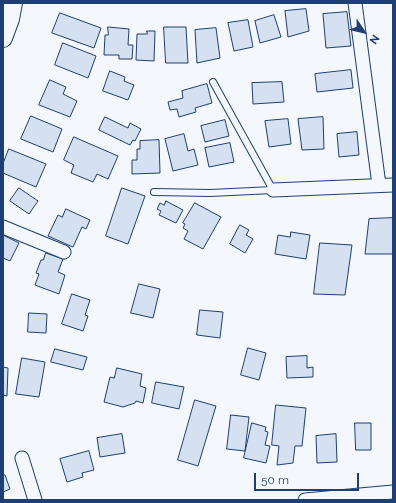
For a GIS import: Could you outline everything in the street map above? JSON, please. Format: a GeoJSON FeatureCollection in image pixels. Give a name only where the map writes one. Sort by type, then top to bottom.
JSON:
{"type":"FeatureCollection","features":[{"type":"Feature","properties":{"kind":"main road"},"geometry":{"type":"LineString","coordinates":[[3,38],[9,13]]}},
{"type":"Feature","properties":{"kind":"street"},"geometry":{"type":"LineString","coordinates":[[356,3],[379,185]]}},
{"type":"Feature","properties":{"kind":"street"},"geometry":{"type":"LineString","coordinates":[[273,190],[393,185]]}},
{"type":"Feature","properties":{"kind":"street"},"geometry":{"type":"LineString","coordinates":[[3,227],[64,252]]}},
{"type":"Feature","properties":{"kind":"street"},"geometry":{"type":"LineString","coordinates":[[22,458],[35,500]]}},
{"type":"Feature","properties":{"kind":"street"},"geometry":{"type":"LineString","coordinates":[[305,500],[393,492]]}},
{"type":"Feature","properties":{"kind":"lane"},"geometry":{"type":"LineString","coordinates":[[154,192],[210,194],[273,190],[213,82]]}},
{"type":"Feature","properties":{"kind":"building"},"geometry":{"type":"Polygon","coordinates":[[[306,9],[309,31],[288,37],[285,11],[306,9]]]}},
{"type":"Feature","properties":{"kind":"building"},"geometry":{"type":"Polygon","coordinates":[[[347,12],[351,46],[326,48],[323,14],[347,12]]]}},
{"type":"Feature","properties":{"kind":"building"},"geometry":{"type":"Polygon","coordinates":[[[60,13],[101,28],[94,48],[52,33],[60,13]]]}},
{"type":"Feature","properties":{"kind":"building"},"geometry":{"type":"Polygon","coordinates":[[[274,15],[281,37],[260,43],[255,21],[274,15]]]}},
{"type":"Feature","properties":{"kind":"building"},"geometry":{"type":"Polygon","coordinates":[[[248,20],[253,47],[234,51],[228,23],[248,20]]]}},
{"type":"Feature","properties":{"kind":"building"},"geometry":{"type":"Polygon","coordinates":[[[108,27],[129,29],[128,45],[133,45],[132,59],[119,59],[119,55],[104,55],[105,35],[108,35],[108,27]]]}},
{"type":"Feature","properties":{"kind":"building"},"geometry":{"type":"Polygon","coordinates":[[[164,27],[186,27],[188,63],[166,63],[164,27]]]}},
{"type":"Feature","properties":{"kind":"building"},"geometry":{"type":"Polygon","coordinates":[[[216,28],[220,58],[197,63],[195,30],[216,28]]]}},
{"type":"Feature","properties":{"kind":"building"},"geometry":{"type":"Polygon","coordinates":[[[147,31],[155,31],[154,61],[136,60],[137,34],[147,34],[147,31]]]}},
{"type":"Feature","properties":{"kind":"building"},"geometry":{"type":"Polygon","coordinates":[[[63,43],[96,56],[88,78],[55,65],[63,43]]]}},
{"type":"Feature","properties":{"kind":"building"},"geometry":{"type":"Polygon","coordinates":[[[351,70],[353,88],[317,92],[315,74],[351,70]]]}},
{"type":"Feature","properties":{"kind":"building"},"geometry":{"type":"Polygon","coordinates":[[[110,71],[125,77],[124,81],[134,85],[128,100],[103,91],[110,71]]]}},
{"type":"Feature","properties":{"kind":"building"},"geometry":{"type":"Polygon","coordinates":[[[50,80],[66,87],[63,94],[77,101],[70,117],[39,105],[50,80]]]}},
{"type":"Feature","properties":{"kind":"building"},"geometry":{"type":"Polygon","coordinates":[[[282,82],[284,102],[253,104],[252,83],[282,82]]]}},
{"type":"Feature","properties":{"kind":"building"},"geometry":{"type":"Polygon","coordinates":[[[207,84],[212,103],[195,108],[196,112],[179,117],[177,109],[170,110],[168,102],[183,98],[182,91],[207,84]]]}},
{"type":"Feature","properties":{"kind":"building"},"geometry":{"type":"Polygon","coordinates":[[[31,116],[62,129],[53,152],[21,139],[31,116]]]}},
{"type":"Feature","properties":{"kind":"building"},"geometry":{"type":"Polygon","coordinates":[[[105,117],[128,128],[130,123],[141,129],[135,141],[133,140],[130,145],[99,130],[105,117]]]}},
{"type":"Feature","properties":{"kind":"building"},"geometry":{"type":"Polygon","coordinates":[[[323,117],[324,149],[302,150],[298,119],[323,117]]]}},
{"type":"Feature","properties":{"kind":"building"},"geometry":{"type":"Polygon","coordinates":[[[288,119],[291,144],[269,147],[265,121],[288,119]]]}},
{"type":"Feature","properties":{"kind":"building"},"geometry":{"type":"Polygon","coordinates":[[[225,120],[229,136],[205,142],[201,126],[225,120]]]}},
{"type":"Feature","properties":{"kind":"building"},"geometry":{"type":"Polygon","coordinates":[[[357,132],[359,155],[339,157],[337,134],[357,132]]]}},
{"type":"Feature","properties":{"kind":"building"},"geometry":{"type":"Polygon","coordinates":[[[184,134],[188,151],[194,149],[198,165],[173,171],[165,139],[184,134]]]}},
{"type":"Feature","properties":{"kind":"building"},"geometry":{"type":"Polygon","coordinates":[[[74,137],[118,156],[108,179],[97,174],[93,182],[71,173],[74,165],[64,160],[74,137]]]}},
{"type":"Feature","properties":{"kind":"building"},"geometry":{"type":"Polygon","coordinates":[[[159,140],[160,173],[132,174],[132,160],[137,160],[137,149],[140,149],[140,141],[159,140]]]}},
{"type":"Feature","properties":{"kind":"building"},"geometry":{"type":"Polygon","coordinates":[[[230,143],[234,162],[209,167],[205,148],[230,143]]]}},
{"type":"Feature","properties":{"kind":"building"},"geometry":{"type":"Polygon","coordinates":[[[9,149],[46,164],[36,187],[3,173],[3,164],[9,149]]]}},
{"type":"Feature","properties":{"kind":"building"},"geometry":{"type":"Polygon","coordinates":[[[19,188],[38,201],[29,214],[10,201],[19,188]]]}},
{"type":"Feature","properties":{"kind":"building"},"geometry":{"type":"Polygon","coordinates":[[[122,188],[145,196],[128,244],[106,236],[122,188]]]}},
{"type":"Feature","properties":{"kind":"building"},"geometry":{"type":"Polygon","coordinates":[[[166,201],[183,210],[176,223],[159,215],[161,211],[157,209],[160,203],[164,205],[166,201]]]}},
{"type":"Feature","properties":{"kind":"building"},"geometry":{"type":"Polygon","coordinates":[[[195,203],[221,217],[203,249],[184,239],[188,231],[183,228],[185,224],[183,223],[195,203]]]}},
{"type":"Feature","properties":{"kind":"building"},"geometry":{"type":"Polygon","coordinates":[[[66,209],[90,220],[86,229],[82,227],[73,247],[48,236],[58,215],[62,217],[66,209]]]}},
{"type":"Feature","properties":{"kind":"building"},"geometry":{"type":"Polygon","coordinates":[[[393,218],[393,254],[365,254],[369,219],[393,218]]]}},
{"type":"Feature","properties":{"kind":"building"},"geometry":{"type":"Polygon","coordinates":[[[240,225],[249,230],[246,235],[253,239],[245,253],[230,244],[240,225]]]}},
{"type":"Feature","properties":{"kind":"building"},"geometry":{"type":"Polygon","coordinates":[[[291,232],[310,235],[306,259],[275,254],[278,235],[290,237],[291,232]]]}},
{"type":"Feature","properties":{"kind":"building"},"geometry":{"type":"Polygon","coordinates":[[[3,235],[19,243],[10,261],[3,258],[3,235]]]}},
{"type":"Feature","properties":{"kind":"building"},"geometry":{"type":"Polygon","coordinates":[[[320,243],[352,245],[345,295],[314,294],[320,243]]]}},
{"type":"Feature","properties":{"kind":"building"},"geometry":{"type":"Polygon","coordinates":[[[46,253],[63,259],[58,272],[65,275],[59,294],[35,285],[39,274],[36,273],[41,260],[43,260],[46,253]]]}},
{"type":"Feature","properties":{"kind":"building"},"geometry":{"type":"Polygon","coordinates":[[[139,284],[160,289],[153,318],[131,313],[139,284]]]}},
{"type":"Feature","properties":{"kind":"building"},"geometry":{"type":"Polygon","coordinates":[[[72,294],[90,300],[85,315],[88,316],[83,331],[62,324],[72,294]]]}},
{"type":"Feature","properties":{"kind":"building"},"geometry":{"type":"Polygon","coordinates":[[[200,310],[223,312],[220,338],[197,335],[200,310]]]}},
{"type":"Feature","properties":{"kind":"building"},"geometry":{"type":"Polygon","coordinates":[[[29,313],[47,314],[46,333],[28,332],[29,313]]]}},
{"type":"Feature","properties":{"kind":"building"},"geometry":{"type":"Polygon","coordinates":[[[248,348],[266,353],[259,380],[241,375],[248,348]]]}},
{"type":"Feature","properties":{"kind":"building"},"geometry":{"type":"Polygon","coordinates":[[[55,349],[87,357],[83,370],[51,362],[55,349]]]}},
{"type":"Feature","properties":{"kind":"building"},"geometry":{"type":"Polygon","coordinates":[[[307,356],[307,368],[313,367],[313,377],[287,378],[286,357],[307,356]]]}},
{"type":"Feature","properties":{"kind":"building"},"geometry":{"type":"Polygon","coordinates":[[[22,358],[45,362],[39,397],[16,394],[22,358]]]}},
{"type":"Feature","properties":{"kind":"building"},"geometry":{"type":"Polygon","coordinates":[[[3,367],[8,368],[7,396],[3,395],[3,367]]]}},
{"type":"Feature","properties":{"kind":"building"},"geometry":{"type":"Polygon","coordinates":[[[117,368],[142,374],[140,386],[146,388],[143,403],[136,401],[135,403],[123,407],[104,402],[110,377],[114,378],[117,368]]]}},
{"type":"Feature","properties":{"kind":"building"},"geometry":{"type":"Polygon","coordinates":[[[156,382],[184,387],[179,409],[152,403],[156,382]]]}},
{"type":"Feature","properties":{"kind":"building"},"geometry":{"type":"Polygon","coordinates":[[[195,400],[216,406],[198,466],[178,460],[195,400]]]}},
{"type":"Feature","properties":{"kind":"building"},"geometry":{"type":"Polygon","coordinates":[[[276,405],[306,408],[302,446],[295,446],[293,463],[277,465],[279,446],[272,445],[276,405]]]}},
{"type":"Feature","properties":{"kind":"building"},"geometry":{"type":"Polygon","coordinates":[[[231,415],[249,417],[245,451],[227,449],[231,415]]]}},
{"type":"Feature","properties":{"kind":"building"},"geometry":{"type":"Polygon","coordinates":[[[252,423],[266,427],[265,431],[268,432],[265,445],[270,446],[266,463],[244,458],[252,423]]]}},
{"type":"Feature","properties":{"kind":"building"},"geometry":{"type":"Polygon","coordinates":[[[355,423],[371,423],[371,450],[356,450],[355,423]]]}},
{"type":"Feature","properties":{"kind":"building"},"geometry":{"type":"Polygon","coordinates":[[[122,434],[125,453],[100,457],[97,438],[122,434]]]}},
{"type":"Feature","properties":{"kind":"building"},"geometry":{"type":"Polygon","coordinates":[[[336,434],[337,462],[317,463],[316,436],[336,434]]]}},
{"type":"Feature","properties":{"kind":"building"},"geometry":{"type":"Polygon","coordinates":[[[89,451],[94,470],[82,473],[83,477],[67,482],[60,459],[89,451]]]}},
{"type":"Feature","properties":{"kind":"building"},"geometry":{"type":"Polygon","coordinates":[[[5,475],[10,489],[3,492],[3,476],[5,475]]]}}]}
